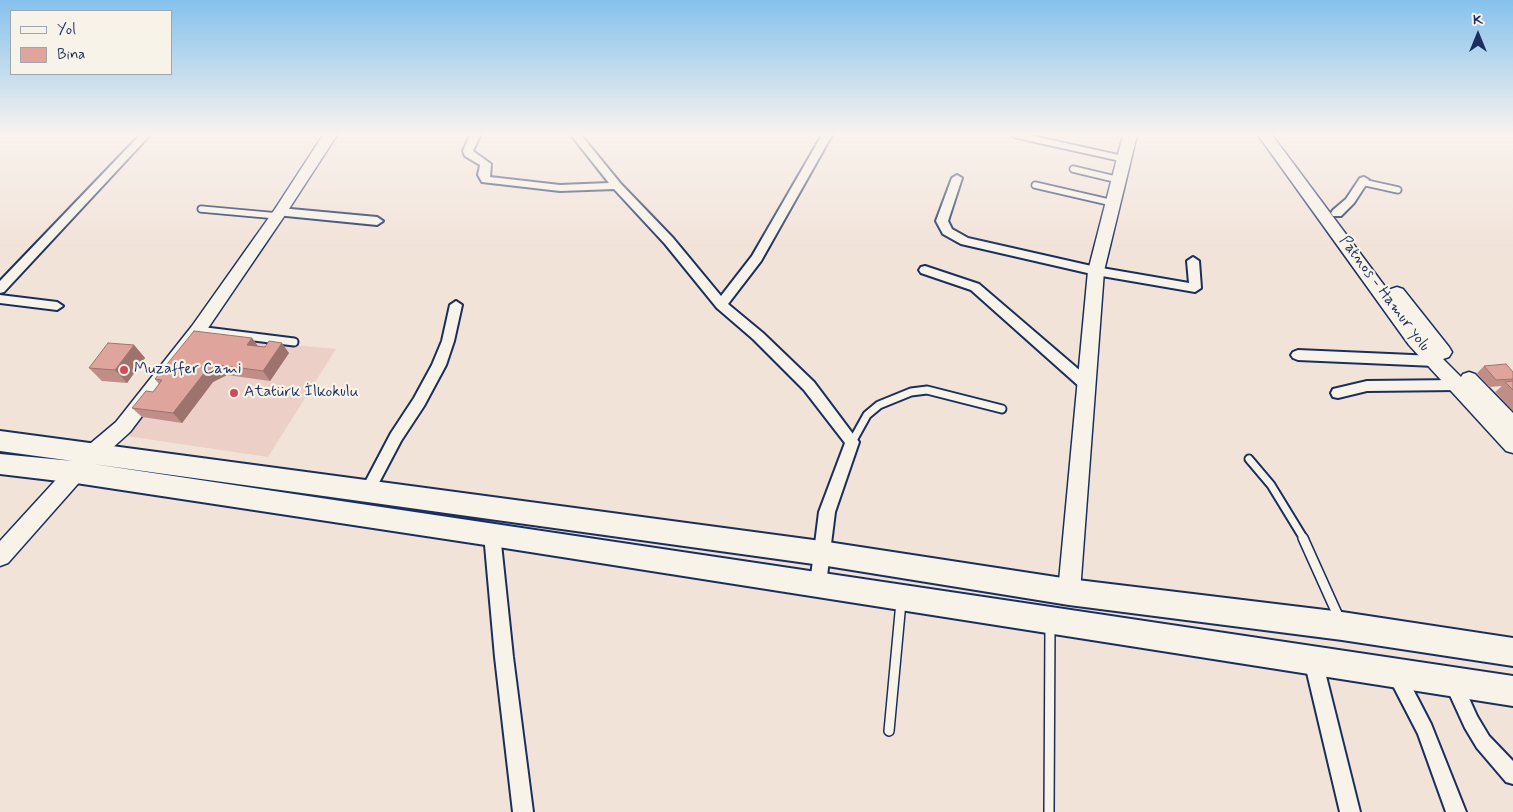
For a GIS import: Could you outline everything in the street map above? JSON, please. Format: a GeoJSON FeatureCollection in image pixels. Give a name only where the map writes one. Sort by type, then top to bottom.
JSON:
{"type":"FeatureCollection","features":[{"type":"Feature","properties":{"kind":"highway"},"geometry":{"type":"LineString","coordinates":[[0,441],[84,463],[492,534],[1513,691]]}},
{"type":"Feature","properties":{"kind":"highway"},"geometry":{"type":"LineString","coordinates":[[0,464],[84,463],[367,492],[821,553],[1069,592],[1342,626],[1513,652]]}},
{"type":"Feature","properties":{"kind":"street"},"geometry":{"type":"LineString","coordinates":[[0,289],[110,173]]}},
{"type":"Feature","properties":{"kind":"street"},"geometry":{"type":"LineString","coordinates":[[0,556],[84,463],[123,427],[198,330],[306,173]]}},
{"type":"Feature","properties":{"kind":"street"},"geometry":{"type":"LineString","coordinates":[[484,173],[486,180],[560,188],[617,186]]}},
{"type":"Feature","properties":{"kind":"street"},"geometry":{"type":"LineString","coordinates":[[606,173],[721,305],[758,336],[809,386],[852,442],[827,512],[818,584]]}},
{"type":"Feature","properties":{"kind":"street"},"geometry":{"type":"LineString","coordinates":[[721,305],[757,258],[805,173]]}},
{"type":"Feature","properties":{"kind":"street"},"geometry":{"type":"LineString","coordinates":[[1069,592],[1096,271],[1122,173]]}},
{"type":"Feature","properties":{"kind":"street","name":"Patnos - Hamur yolu"},"geometry":{"type":"LineString","coordinates":[[1293,173],[1415,340],[1513,445]]}},
{"type":"Feature","properties":{"kind":"street","name":"Patnos - Hamur yolu"},"geometry":{"type":"LineString","coordinates":[[1308,173],[1431,338],[1513,425]]}},
{"type":"Feature","properties":{"kind":"street"},"geometry":{"type":"LineString","coordinates":[[957,178],[942,222],[947,231],[955,237],[981,246],[1096,271],[1195,288],[1193,261]]}},
{"type":"Feature","properties":{"kind":"street"},"geometry":{"type":"LineString","coordinates":[[1337,212],[1345,207],[1363,181]]}},
{"type":"Feature","properties":{"kind":"street"},"geometry":{"type":"LineString","coordinates":[[279,214],[377,221]]}},
{"type":"Feature","properties":{"kind":"street"},"geometry":{"type":"LineString","coordinates":[[925,270],[975,287],[1086,384]]}},
{"type":"Feature","properties":{"kind":"street"},"geometry":{"type":"LineString","coordinates":[[0,275],[14,275]]}},
{"type":"Feature","properties":{"kind":"street"},"geometry":{"type":"LineString","coordinates":[[0,299],[57,306]]}},
{"type":"Feature","properties":{"kind":"street"},"geometry":{"type":"LineString","coordinates":[[367,492],[396,437],[419,402],[439,365],[448,341],[456,305]]}},
{"type":"Feature","properties":{"kind":"street"},"geometry":{"type":"LineString","coordinates":[[1298,355],[1435,361]]}},
{"type":"Feature","properties":{"kind":"street"},"geometry":{"type":"LineString","coordinates":[[1338,393],[1367,386],[1457,385]]}},
{"type":"Feature","properties":{"kind":"street"},"geometry":{"type":"LineString","coordinates":[[492,534],[504,657],[524,812]]}},
{"type":"Feature","properties":{"kind":"street"},"geometry":{"type":"LineString","coordinates":[[1313,660],[1350,812]]}},
{"type":"Feature","properties":{"kind":"street"},"geometry":{"type":"LineString","coordinates":[[1396,673],[1425,730],[1456,812]]}},
{"type":"Feature","properties":{"kind":"street"},"geometry":{"type":"LineString","coordinates":[[1453,682],[1471,722],[1483,742],[1513,775]]}},
{"type":"Feature","properties":{"kind":"lane"},"geometry":{"type":"LineString","coordinates":[[1086,173],[1120,180]]}},
{"type":"Feature","properties":{"kind":"lane"},"geometry":{"type":"LineString","coordinates":[[1363,181],[1398,190]]}},
{"type":"Feature","properties":{"kind":"lane"},"geometry":{"type":"LineString","coordinates":[[1035,185],[1114,203]]}},
{"type":"Feature","properties":{"kind":"lane"},"geometry":{"type":"LineString","coordinates":[[201,209],[279,214]]}},
{"type":"Feature","properties":{"kind":"lane"},"geometry":{"type":"LineString","coordinates":[[198,330],[294,342]]}},
{"type":"Feature","properties":{"kind":"lane"},"geometry":{"type":"LineString","coordinates":[[852,442],[867,416],[879,405],[911,392],[927,390],[1002,409]]}},
{"type":"Feature","properties":{"kind":"lane"},"geometry":{"type":"LineString","coordinates":[[1249,459],[1272,485],[1301,533],[1342,626]]}},
{"type":"Feature","properties":{"kind":"lane"},"geometry":{"type":"LineString","coordinates":[[889,731],[902,597]]}},
{"type":"Feature","properties":{"kind":"lane"},"geometry":{"type":"LineString","coordinates":[[1049,812],[1050,620]]}},
{"type":"Feature","properties":{"kind":"shaded area","name":"Atatürk İlkokulu"},"geometry":{"type":"Polygon","coordinates":[[[202,336],[336,349],[268,457],[126,436],[202,336]]]}},
{"type":"Feature","properties":{"kind":"building"},"geometry":{"type":"Polygon","coordinates":[[[194,331],[252,338],[247,345],[265,347],[269,341],[282,343],[263,371],[219,365],[205,372],[173,413],[132,408],[146,391],[153,392],[162,380],[155,379],[194,331]]]}},
{"type":"Feature","properties":{"kind":"building"},"geometry":{"type":"Polygon","coordinates":[[[108,343],[134,345],[115,370],[89,368],[108,343]]]}},
{"type":"Feature","properties":{"kind":"building"},"geometry":{"type":"Polygon","coordinates":[[[1506,364],[1513,372],[1513,379],[1496,380],[1484,366],[1506,364]]]}},
{"type":"Feature","properties":{"kind":"building"},"geometry":{"type":"Polygon","coordinates":[[[1513,381],[1513,390],[1505,382],[1513,381]]]}},
{"type":"Feature","properties":{"kind":"place","name":"Muzaffer Cami"},"geometry":{"type":"Point","coordinates":[124,370]}},
{"type":"Feature","properties":{"kind":"place","name":"Atatürk İlkokulu"},"geometry":{"type":"Point","coordinates":[234,393]}}]}
